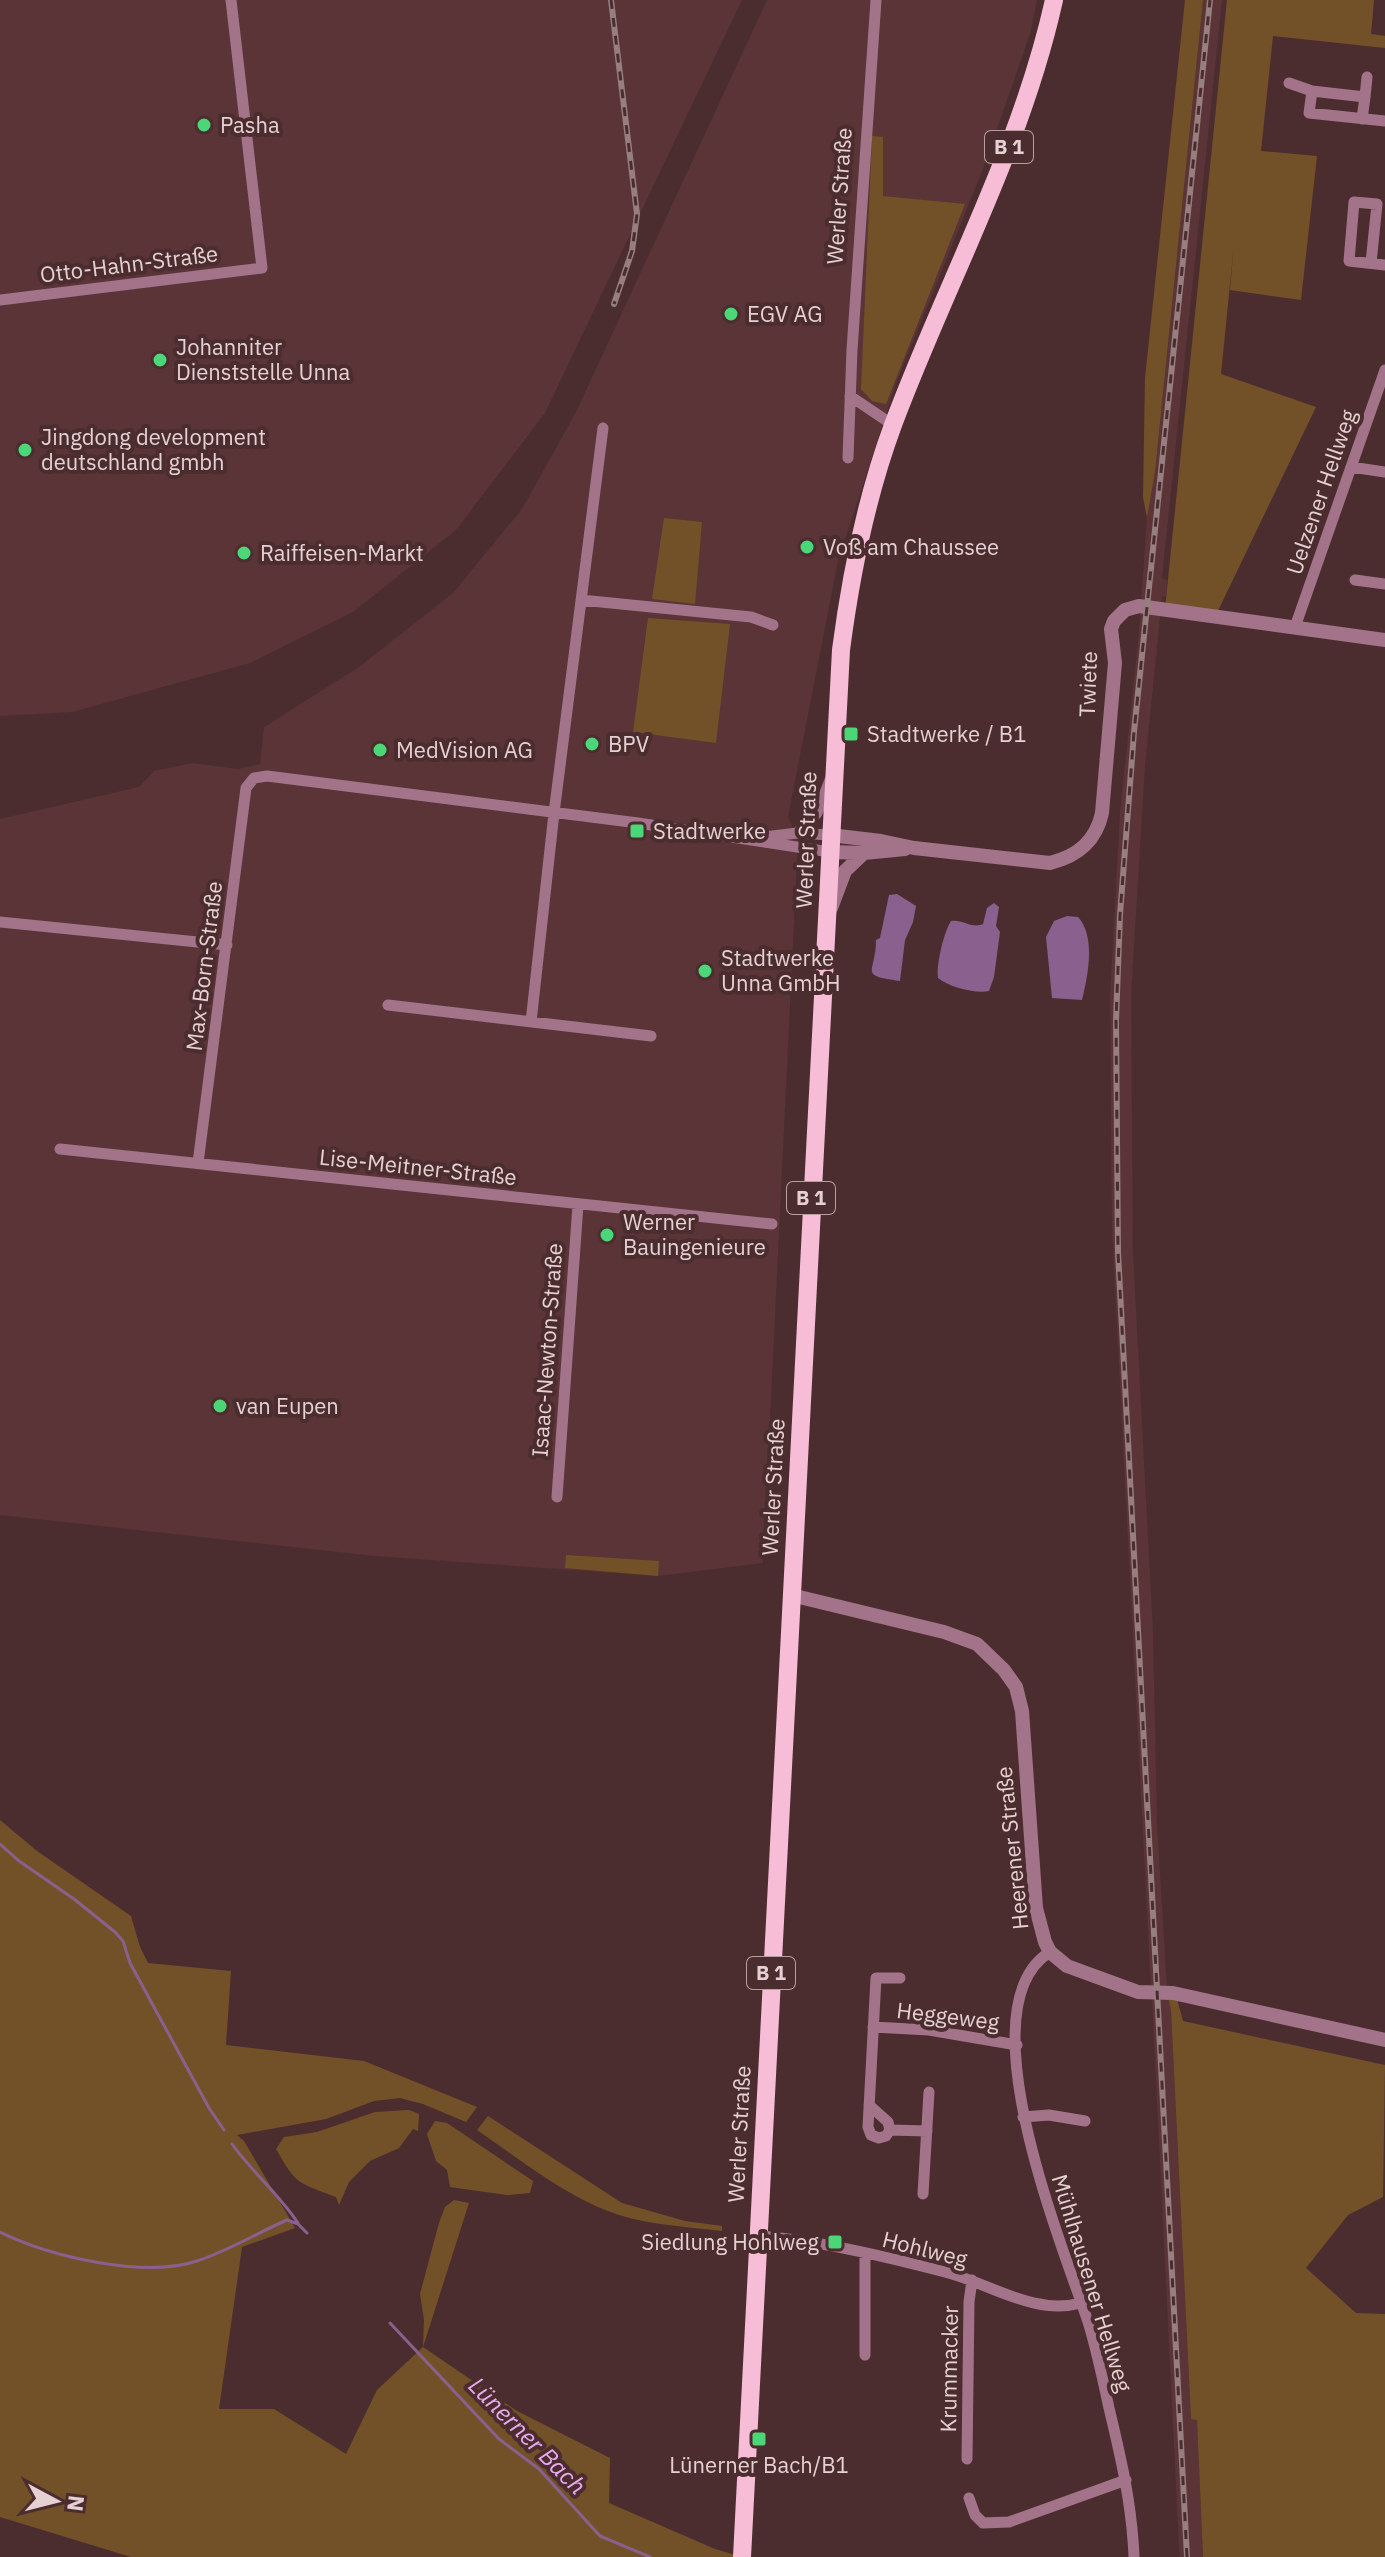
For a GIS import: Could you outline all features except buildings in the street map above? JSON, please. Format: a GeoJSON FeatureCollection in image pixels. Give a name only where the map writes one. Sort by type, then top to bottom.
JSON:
{"type":"FeatureCollection","features":[{"type":"Feature","properties":{"kind":"main road","name":"Werler Straße"},"geometry":{"type":"LineString","coordinates":[[742,2557],[833,775],[846,606],[862,530],[893,425],[1024,109],[1054,0]]}},
{"type":"Feature","properties":{"kind":"street","name":"Otto-Hahn-Straße"},"geometry":{"type":"LineString","coordinates":[[0,300],[262,268],[231,0]]}},
{"type":"Feature","properties":{"kind":"street","name":"Werler Straße"},"geometry":{"type":"LineString","coordinates":[[848,458],[876,0]]}},
{"type":"Feature","properties":{"kind":"street"},"geometry":{"type":"LineString","coordinates":[[1362,119],[1367,77]]}},
{"type":"Feature","properties":{"kind":"street"},"geometry":{"type":"LineString","coordinates":[[1289,83],[1312,91],[1365,97]]}},
{"type":"Feature","properties":{"kind":"street"},"geometry":{"type":"LineString","coordinates":[[1312,91],[1309,113],[1385,121]]}},
{"type":"Feature","properties":{"kind":"street"},"geometry":{"type":"LineString","coordinates":[[1371,263],[1377,204],[1354,202],[1349,261],[1385,265]]}},
{"type":"Feature","properties":{"kind":"street","name":"Uelzener Hellweg"},"geometry":{"type":"LineString","coordinates":[[1295,627],[1385,370]]}},
{"type":"Feature","properties":{"kind":"street"},"geometry":{"type":"LineString","coordinates":[[850,396],[893,425]]}},
{"type":"Feature","properties":{"kind":"street"},"geometry":{"type":"LineString","coordinates":[[531,1022],[603,428]]}},
{"type":"Feature","properties":{"kind":"street"},"geometry":{"type":"LineString","coordinates":[[1351,467],[1385,472]]}},
{"type":"Feature","properties":{"kind":"street"},"geometry":{"type":"LineString","coordinates":[[1355,580],[1385,584]]}},
{"type":"Feature","properties":{"kind":"street"},"geometry":{"type":"LineString","coordinates":[[581,600],[751,617],[773,625]]}},
{"type":"Feature","properties":{"kind":"street","name":"Twiete"},"geometry":{"type":"LineString","coordinates":[[830,844],[890,842],[914,848],[1050,863],[1062,860],[1085,846],[1099,826],[1102,813],[1115,663],[1111,629],[1125,610],[1139,606],[1385,640]]}},
{"type":"Feature","properties":{"kind":"street"},"geometry":{"type":"LineString","coordinates":[[797,833],[817,813],[833,775]]}},
{"type":"Feature","properties":{"kind":"street","name":"Max-Born-Straße"},"geometry":{"type":"LineString","coordinates":[[198,1163],[246,788],[254,778],[267,776],[554,813]]}},
{"type":"Feature","properties":{"kind":"street"},"geometry":{"type":"LineString","coordinates":[[554,813],[751,839],[772,845],[830,844]]}},
{"type":"Feature","properties":{"kind":"street"},"geometry":{"type":"LineString","coordinates":[[751,839],[797,833],[830,844]]}},
{"type":"Feature","properties":{"kind":"street","name":"Twiete"},"geometry":{"type":"LineString","coordinates":[[830,844],[864,853],[914,848]]}},
{"type":"Feature","properties":{"kind":"street"},"geometry":{"type":"LineString","coordinates":[[827,920],[845,871],[864,853]]}},
{"type":"Feature","properties":{"kind":"street"},"geometry":{"type":"LineString","coordinates":[[0,922],[227,945]]}},
{"type":"Feature","properties":{"kind":"street"},"geometry":{"type":"LineString","coordinates":[[388,1005],[651,1036]]}},
{"type":"Feature","properties":{"kind":"street","name":"Lise-Meitner-Straße"},"geometry":{"type":"LineString","coordinates":[[60,1149],[772,1224]]}},
{"type":"Feature","properties":{"kind":"street","name":"Isaac-Newton-Straße"},"geometry":{"type":"LineString","coordinates":[[557,1497],[578,1205]]}},
{"type":"Feature","properties":{"kind":"street","name":"Heerener Straße"},"geometry":{"type":"LineString","coordinates":[[791,1595],[944,1632],[977,1644],[1004,1670],[1016,1687],[1022,1711],[1036,1908],[1050,1952],[1067,1966],[1138,1992],[1186,1996],[1385,2040]]}},
{"type":"Feature","properties":{"kind":"street","name":"Mühlhausener Hellweg"},"geometry":{"type":"LineString","coordinates":[[1050,1952],[1038,1962],[1026,1982],[1019,2010],[1017,2045],[1023,2117],[1032,2158],[1089,2326],[1126,2480],[1133,2524],[1134,2557]]}},
{"type":"Feature","properties":{"kind":"street","name":"Heggeweg"},"geometry":{"type":"LineString","coordinates":[[900,1978],[876,1978],[868,2127],[871,2135],[882,2137],[890,2130],[927,2131]]}},
{"type":"Feature","properties":{"kind":"street","name":"Heggeweg"},"geometry":{"type":"LineString","coordinates":[[873,2027],[929,2030],[1017,2045]]}},
{"type":"Feature","properties":{"kind":"street"},"geometry":{"type":"LineString","coordinates":[[923,2194],[929,2092]]}},
{"type":"Feature","properties":{"kind":"street"},"geometry":{"type":"LineString","coordinates":[[869,2105],[888,2122],[890,2130]]}},
{"type":"Feature","properties":{"kind":"street"},"geometry":{"type":"LineString","coordinates":[[1023,2117],[1049,2115],[1085,2121]]}},
{"type":"Feature","properties":{"kind":"street","name":"Hohlweg"},"geometry":{"type":"LineString","coordinates":[[758,2236],[865,2254],[944,2272],[1035,2302],[1067,2307],[1081,2303]]}},
{"type":"Feature","properties":{"kind":"street"},"geometry":{"type":"LineString","coordinates":[[865,2254],[865,2355]]}},
{"type":"Feature","properties":{"kind":"street","name":"Krummacker"},"geometry":{"type":"LineString","coordinates":[[967,2459],[972,2280]]}},
{"type":"Feature","properties":{"kind":"street"},"geometry":{"type":"LineString","coordinates":[[969,2498],[975,2515],[983,2523],[1009,2522],[1126,2480]]}},
{"type":"Feature","properties":{"kind":"shaded area"},"geometry":{"type":"Polygon","coordinates":[[[0,0],[742,0],[545,413],[456,530],[353,612],[250,663],[72,712],[0,716],[0,0]]]}},
{"type":"Feature","properties":{"kind":"shaded area"},"geometry":{"type":"Polygon","coordinates":[[[767,0],[1037,0],[1031,31],[983,169],[897,381],[838,561],[788,817],[798,840],[763,1563],[658,1576],[375,1556],[0,1515],[0,819],[139,787],[154,771],[192,763],[238,769],[260,764],[264,727],[359,667],[453,593],[522,509],[576,412],[767,0]]]}},
{"type":"Feature","properties":{"kind":"shaded area"},"geometry":{"type":"Polygon","coordinates":[[[1185,0],[1203,0],[1155,472],[1147,518],[1143,497],[1145,378],[1185,0]]]}},
{"type":"Feature","properties":{"kind":"shaded area"},"geometry":{"type":"Polygon","coordinates":[[[1203,0],[1222,0],[1162,578],[1167,580],[1166,596],[1162,597],[1145,766],[1131,995],[1133,1253],[1153,1632],[1157,1823],[1167,1988],[1151,1989],[1112,1228],[1110,997],[1120,813],[1139,633],[1147,518],[1155,472],[1203,0]]]}},
{"type":"Feature","properties":{"kind":"shaded area"},"geometry":{"type":"Polygon","coordinates":[[[1227,0],[1374,0],[1371,34],[1385,36],[1385,48],[1273,36],[1261,151],[1317,156],[1301,300],[1230,290],[1234,244],[1221,374],[1316,407],[1215,617],[1165,609],[1227,0]]]}},
{"type":"Feature","properties":{"kind":"shaded area"},"geometry":{"type":"Polygon","coordinates":[[[872,136],[883,137],[883,196],[965,204],[886,404],[872,401],[861,389],[872,136]]]}},
{"type":"Feature","properties":{"kind":"shaded area"},"geometry":{"type":"Polygon","coordinates":[[[664,518],[702,522],[695,604],[652,599],[664,518]]]}},
{"type":"Feature","properties":{"kind":"shaded area"},"geometry":{"type":"Polygon","coordinates":[[[648,618],[730,624],[716,743],[633,732],[648,618]]]}},
{"type":"Feature","properties":{"kind":"shaded area"},"geometry":{"type":"Polygon","coordinates":[[[897,894],[916,906],[905,940],[900,981],[878,977],[872,971],[876,940],[880,938],[889,895],[897,894]]]}},
{"type":"Feature","properties":{"kind":"shaded area"},"geometry":{"type":"Polygon","coordinates":[[[994,903],[999,907],[996,926],[1000,932],[989,991],[962,989],[938,978],[941,949],[951,921],[983,924],[987,908],[994,903]]]}},
{"type":"Feature","properties":{"kind":"shaded area"},"geometry":{"type":"Polygon","coordinates":[[[1067,916],[1078,917],[1084,925],[1089,945],[1082,1000],[1052,998],[1046,937],[1054,921],[1067,916]]]}},
{"type":"Feature","properties":{"kind":"shaded area"},"geometry":{"type":"Polygon","coordinates":[[[566,1555],[659,1561],[658,1576],[565,1568],[566,1555]]]}},
{"type":"Feature","properties":{"kind":"shaded area"},"geometry":{"type":"Polygon","coordinates":[[[0,1820],[37,1851],[131,1916],[148,1963],[231,1971],[226,2045],[364,2061],[477,2107],[466,2122],[400,2098],[374,2101],[326,2119],[237,2135],[244,2141],[295,2228],[242,2247],[219,2409],[274,2409],[346,2454],[377,2390],[423,2347],[517,2411],[610,2458],[609,2503],[715,2549],[742,2557],[131,2557],[0,2517],[0,1820]]]}},
{"type":"Feature","properties":{"kind":"shaded area"},"geometry":{"type":"Polygon","coordinates":[[[1168,1997],[1191,2419],[1197,2420],[1203,2557],[1180,2557],[1179,2547],[1152,1998],[1168,1997]]]}},
{"type":"Feature","properties":{"kind":"shaded area"},"geometry":{"type":"Polygon","coordinates":[[[1168,1997],[1177,1999],[1183,2021],[1385,2065],[1383,2197],[1348,2215],[1306,2268],[1356,2313],[1385,2314],[1385,2557],[1203,2557],[1197,2420],[1191,2419],[1168,1997]]]}},
{"type":"Feature","properties":{"kind":"shaded area"},"geometry":{"type":"Polygon","coordinates":[[[409,2110],[419,2114],[418,2131],[413,2129],[399,2148],[370,2161],[349,2182],[339,2205],[336,2197],[306,2185],[294,2176],[276,2149],[284,2137],[317,2132],[375,2112],[409,2110]]]}},
{"type":"Feature","properties":{"kind":"shaded area"},"geometry":{"type":"Polygon","coordinates":[[[488,2116],[622,2203],[685,2221],[722,2226],[722,2231],[632,2218],[581,2199],[477,2130],[488,2116]]]}},
{"type":"Feature","properties":{"kind":"shaded area"},"geometry":{"type":"Polygon","coordinates":[[[435,2121],[447,2123],[533,2181],[530,2193],[507,2195],[450,2187],[447,2170],[436,2161],[427,2134],[435,2121]]]}},
{"type":"Feature","properties":{"kind":"shaded area"},"geometry":{"type":"Polygon","coordinates":[[[454,2200],[469,2203],[423,2347],[424,2320],[420,2294],[439,2223],[445,2207],[454,2200]]]}},
{"type":"Feature","properties":{"kind":"waterway"},"geometry":{"type":"LineString","coordinates":[[0,1844],[74,1899],[123,1941],[130,1963],[224,2130]]}},
{"type":"Feature","properties":{"kind":"waterway"},"geometry":{"type":"LineString","coordinates":[[232,2144],[298,2223]]}},
{"type":"Feature","properties":{"kind":"waterway","name":"Lünerner Bach"},"geometry":{"type":"LineString","coordinates":[[0,2232],[70,2256],[124,2266],[150,2267],[197,2261],[287,2220],[298,2224],[307,2233]]}},
{"type":"Feature","properties":{"kind":"waterway","name":"Lünerner Bach"},"geometry":{"type":"LineString","coordinates":[[390,2323],[499,2439],[539,2469],[600,2536],[650,2557]]}},
{"type":"Feature","properties":{"kind":"railway"},"geometry":{"type":"LineString","coordinates":[[611,0],[637,214],[632,251],[614,304]]}},
{"type":"Feature","properties":{"kind":"railway"},"geometry":{"type":"LineString","coordinates":[[1187,2557],[1118,1252],[1116,1021],[1120,915],[1134,732],[1210,0]]}},
{"type":"Feature","properties":{"kind":"place","name":"Pasha"},"geometry":{"type":"Point","coordinates":[204,125]}},
{"type":"Feature","properties":{"kind":"place","name":"EGV AG"},"geometry":{"type":"Point","coordinates":[731,314]}},
{"type":"Feature","properties":{"kind":"place","name":"Johanniter Dienststelle Unna"},"geometry":{"type":"Point","coordinates":[160,360]}},
{"type":"Feature","properties":{"kind":"place","name":"Jingdong development deutschland gmbh"},"geometry":{"type":"Point","coordinates":[25,450]}},
{"type":"Feature","properties":{"kind":"place","name":"Voß am Chaussee"},"geometry":{"type":"Point","coordinates":[807,547]}},
{"type":"Feature","properties":{"kind":"place","name":"Raiffeisen-Markt"},"geometry":{"type":"Point","coordinates":[244,553]}},
{"type":"Feature","properties":{"kind":"place","name":"Stadtwerke / B1"},"geometry":{"type":"Point","coordinates":[851,734]}},
{"type":"Feature","properties":{"kind":"place","name":"BPV"},"geometry":{"type":"Point","coordinates":[592,744]}},
{"type":"Feature","properties":{"kind":"place","name":"MedVision AG"},"geometry":{"type":"Point","coordinates":[380,750]}},
{"type":"Feature","properties":{"kind":"place","name":"Stadtwerke"},"geometry":{"type":"Point","coordinates":[637,831]}},
{"type":"Feature","properties":{"kind":"place","name":"Stadtwerke Unna GmbH"},"geometry":{"type":"Point","coordinates":[705,971]}},
{"type":"Feature","properties":{"kind":"place","name":"Werner Bauingenieure"},"geometry":{"type":"Point","coordinates":[607,1235]}},
{"type":"Feature","properties":{"kind":"place","name":"van Eupen"},"geometry":{"type":"Point","coordinates":[220,1406]}},
{"type":"Feature","properties":{"kind":"place","name":"Siedlung Hohlweg"},"geometry":{"type":"Point","coordinates":[835,2242]}},
{"type":"Feature","properties":{"kind":"place","name":"Lünerner Bach/B1"},"geometry":{"type":"Point","coordinates":[759,2439]}}]}
